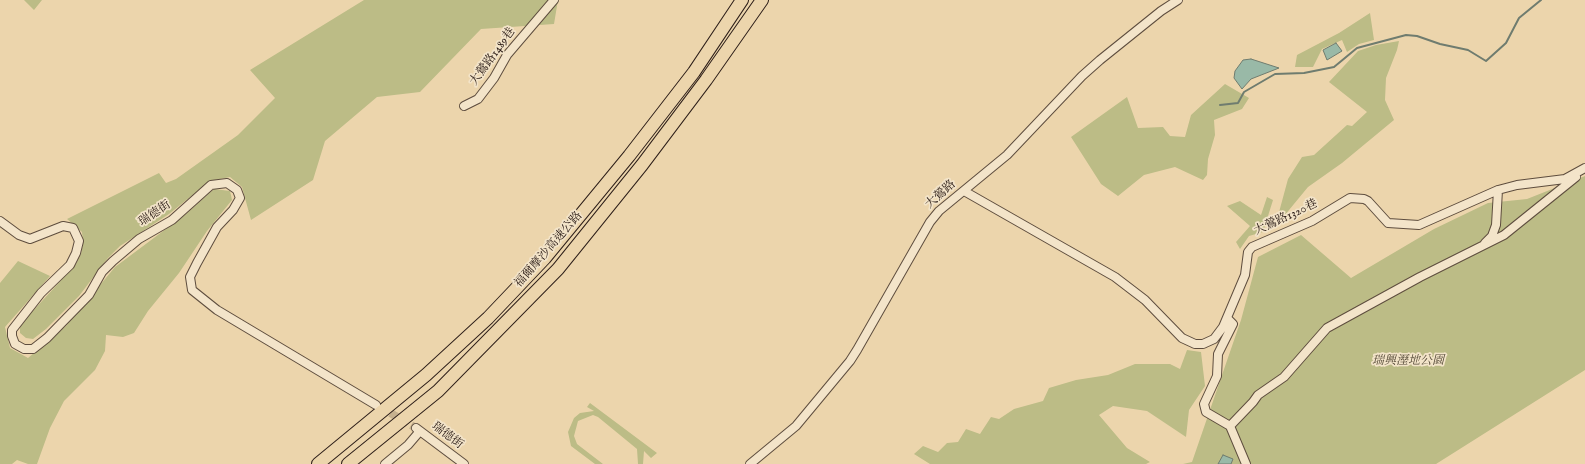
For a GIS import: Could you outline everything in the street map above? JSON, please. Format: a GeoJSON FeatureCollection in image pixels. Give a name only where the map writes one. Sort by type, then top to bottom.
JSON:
{"type":"FeatureCollection","features":[{"type":"Feature","properties":{"kind":"highway","name":"福爾摩沙高速公路"},"geometry":{"type":"LineString","coordinates":[[318,464],[426,376],[488,318],[545,258],[629,156],[694,72],[742,0]]}},
{"type":"Feature","properties":{"kind":"highway","name":"福爾摩沙高速公路"},"geometry":{"type":"LineString","coordinates":[[348,464],[438,391],[558,269],[642,165],[706,80],[762,0]]}},
{"type":"Feature","properties":{"kind":"street","name":"大鶯路1489巷"},"geometry":{"type":"LineString","coordinates":[[464,106],[478,99],[494,78],[507,55],[554,0]]}},
{"type":"Feature","properties":{"kind":"street","name":"大鶯路"},"geometry":{"type":"LineString","coordinates":[[750,464],[796,426],[850,360],[930,222],[1007,155],[1088,71],[1161,11],[1178,0]]}},
{"type":"Feature","properties":{"kind":"street","name":"大鶯路1320巷"},"geometry":{"type":"LineString","coordinates":[[964,191],[1115,276],[1145,300],[1182,338],[1188,342],[1203,344],[1214,339],[1227,318],[1245,275],[1248,252],[1252,247],[1312,221],[1350,198],[1364,199],[1368,201],[1388,223],[1419,225],[1498,190],[1517,185],[1565,179],[1585,169]]}},
{"type":"Feature","properties":{"kind":"street"},"geometry":{"type":"LineString","coordinates":[[1230,426],[1258,395],[1284,377],[1327,328],[1420,277],[1479,249],[1504,235],[1585,169]]}},
{"type":"Feature","properties":{"kind":"street","name":"瑞德街"},"geometry":{"type":"LineString","coordinates":[[0,221],[19,235],[30,239],[63,226],[73,228],[78,241],[76,253],[70,265],[41,293],[12,330],[12,336],[15,344],[24,349],[33,349],[47,338],[89,295],[102,272],[113,261],[139,239],[172,220],[211,186],[227,183],[237,190],[240,198],[233,210],[218,227],[197,263],[190,277],[192,290],[217,310],[376,405]]}},
{"type":"Feature","properties":{"kind":"street"},"geometry":{"type":"LineString","coordinates":[[1479,249],[1492,236],[1496,225],[1498,190]]}},
{"type":"Feature","properties":{"kind":"street"},"geometry":{"type":"LineString","coordinates":[[1227,318],[1233,324],[1218,354],[1217,376],[1204,404],[1206,412],[1230,426],[1246,464]]}},
{"type":"Feature","properties":{"kind":"street","name":"瑞德街"},"geometry":{"type":"LineString","coordinates":[[385,464],[408,445],[418,430],[464,464]]}},
{"type":"Feature","properties":{"kind":"green space"},"geometry":{"type":"Polygon","coordinates":[[[24,0],[42,0],[34,10],[24,0]]]}},
{"type":"Feature","properties":{"kind":"green space"},"geometry":{"type":"Polygon","coordinates":[[[364,0],[558,0],[554,24],[481,29],[420,92],[377,97],[325,141],[313,180],[251,220],[242,187],[230,177],[210,181],[169,214],[120,246],[108,258],[79,296],[46,329],[33,339],[26,338],[20,333],[20,325],[76,264],[81,254],[83,243],[82,232],[67,219],[159,173],[166,183],[176,179],[238,135],[275,98],[250,70],[364,0]]]}},
{"type":"Feature","properties":{"kind":"green space"},"geometry":{"type":"Polygon","coordinates":[[[1370,13],[1374,40],[1359,44],[1347,52],[1342,40],[1322,49],[1313,67],[1295,67],[1297,55],[1339,33],[1370,13]]]}},
{"type":"Feature","properties":{"kind":"green space"},"geometry":{"type":"Polygon","coordinates":[[[1399,41],[1386,78],[1385,100],[1394,120],[1342,163],[1308,187],[1275,227],[1288,179],[1302,157],[1314,155],[1347,125],[1352,126],[1367,112],[1329,82],[1358,51],[1376,45],[1399,41]]]}},
{"type":"Feature","properties":{"kind":"green space"},"geometry":{"type":"Polygon","coordinates":[[[1225,84],[1249,98],[1242,109],[1214,120],[1215,135],[1208,159],[1207,175],[1203,180],[1175,167],[1144,175],[1118,196],[1101,184],[1071,137],[1127,97],[1138,128],[1163,127],[1170,136],[1185,137],[1191,115],[1225,84]]]}},
{"type":"Feature","properties":{"kind":"green space","name":"瑞興溼地公園"},"geometry":{"type":"Polygon","coordinates":[[[1585,176],[1585,370],[1436,464],[1183,464],[1192,462],[1241,320],[1258,257],[1301,235],[1351,278],[1434,229],[1488,203],[1527,199],[1585,176]]]}},
{"type":"Feature","properties":{"kind":"green space"},"geometry":{"type":"Polygon","coordinates":[[[214,189],[230,191],[232,200],[207,231],[179,273],[148,311],[134,333],[123,337],[106,335],[105,351],[95,370],[64,401],[50,428],[37,464],[28,464],[17,460],[12,464],[0,464],[0,283],[18,261],[50,276],[5,327],[10,348],[28,358],[66,326],[115,267],[186,214],[214,189]]]}},
{"type":"Feature","properties":{"kind":"green space"},"geometry":{"type":"Polygon","coordinates":[[[1267,197],[1273,200],[1263,232],[1249,236],[1240,249],[1236,242],[1250,226],[1227,206],[1240,201],[1261,215],[1267,197]]]}},
{"type":"Feature","properties":{"kind":"green space"},"geometry":{"type":"Polygon","coordinates":[[[1187,350],[1201,352],[1205,386],[1189,410],[1186,437],[1147,411],[1113,406],[1099,415],[1127,448],[1150,462],[1146,464],[930,464],[914,454],[923,446],[938,452],[947,443],[958,442],[966,429],[980,434],[991,417],[999,419],[1014,409],[1043,401],[1049,388],[1076,380],[1108,375],[1135,364],[1170,364],[1180,369],[1187,350]]]}},
{"type":"Feature","properties":{"kind":"green space"},"geometry":{"type":"Polygon","coordinates":[[[590,403],[657,453],[651,458],[644,451],[643,464],[638,464],[637,449],[598,417],[593,415],[578,421],[574,436],[577,444],[603,464],[595,464],[571,446],[568,432],[574,418],[580,413],[594,411],[587,407],[590,403]]]}},
{"type":"Feature","properties":{"kind":"shaded area"},"geometry":{"type":"Polygon","coordinates":[[[1336,43],[1342,51],[1327,60],[1323,50],[1336,43]]]}},
{"type":"Feature","properties":{"kind":"shaded area"},"geometry":{"type":"Polygon","coordinates":[[[1251,59],[1279,68],[1251,79],[1242,89],[1234,78],[1235,71],[1243,60],[1251,59]]]}},
{"type":"Feature","properties":{"kind":"shaded area"},"geometry":{"type":"Polygon","coordinates":[[[1223,455],[1233,459],[1231,464],[1218,464],[1223,455]]]}},
{"type":"Feature","properties":{"kind":"waterway"},"geometry":{"type":"LineString","coordinates":[[1220,105],[1238,103],[1244,92],[1275,74],[1304,73],[1334,67],[1357,48],[1406,35],[1417,36],[1440,44],[1468,50],[1486,61],[1506,43],[1519,18],[1541,0]]}},
{"type":"Feature","properties":{"kind":"tunnel"},"geometry":{"type":"LineString","coordinates":[[380,407],[416,428]]}}]}
